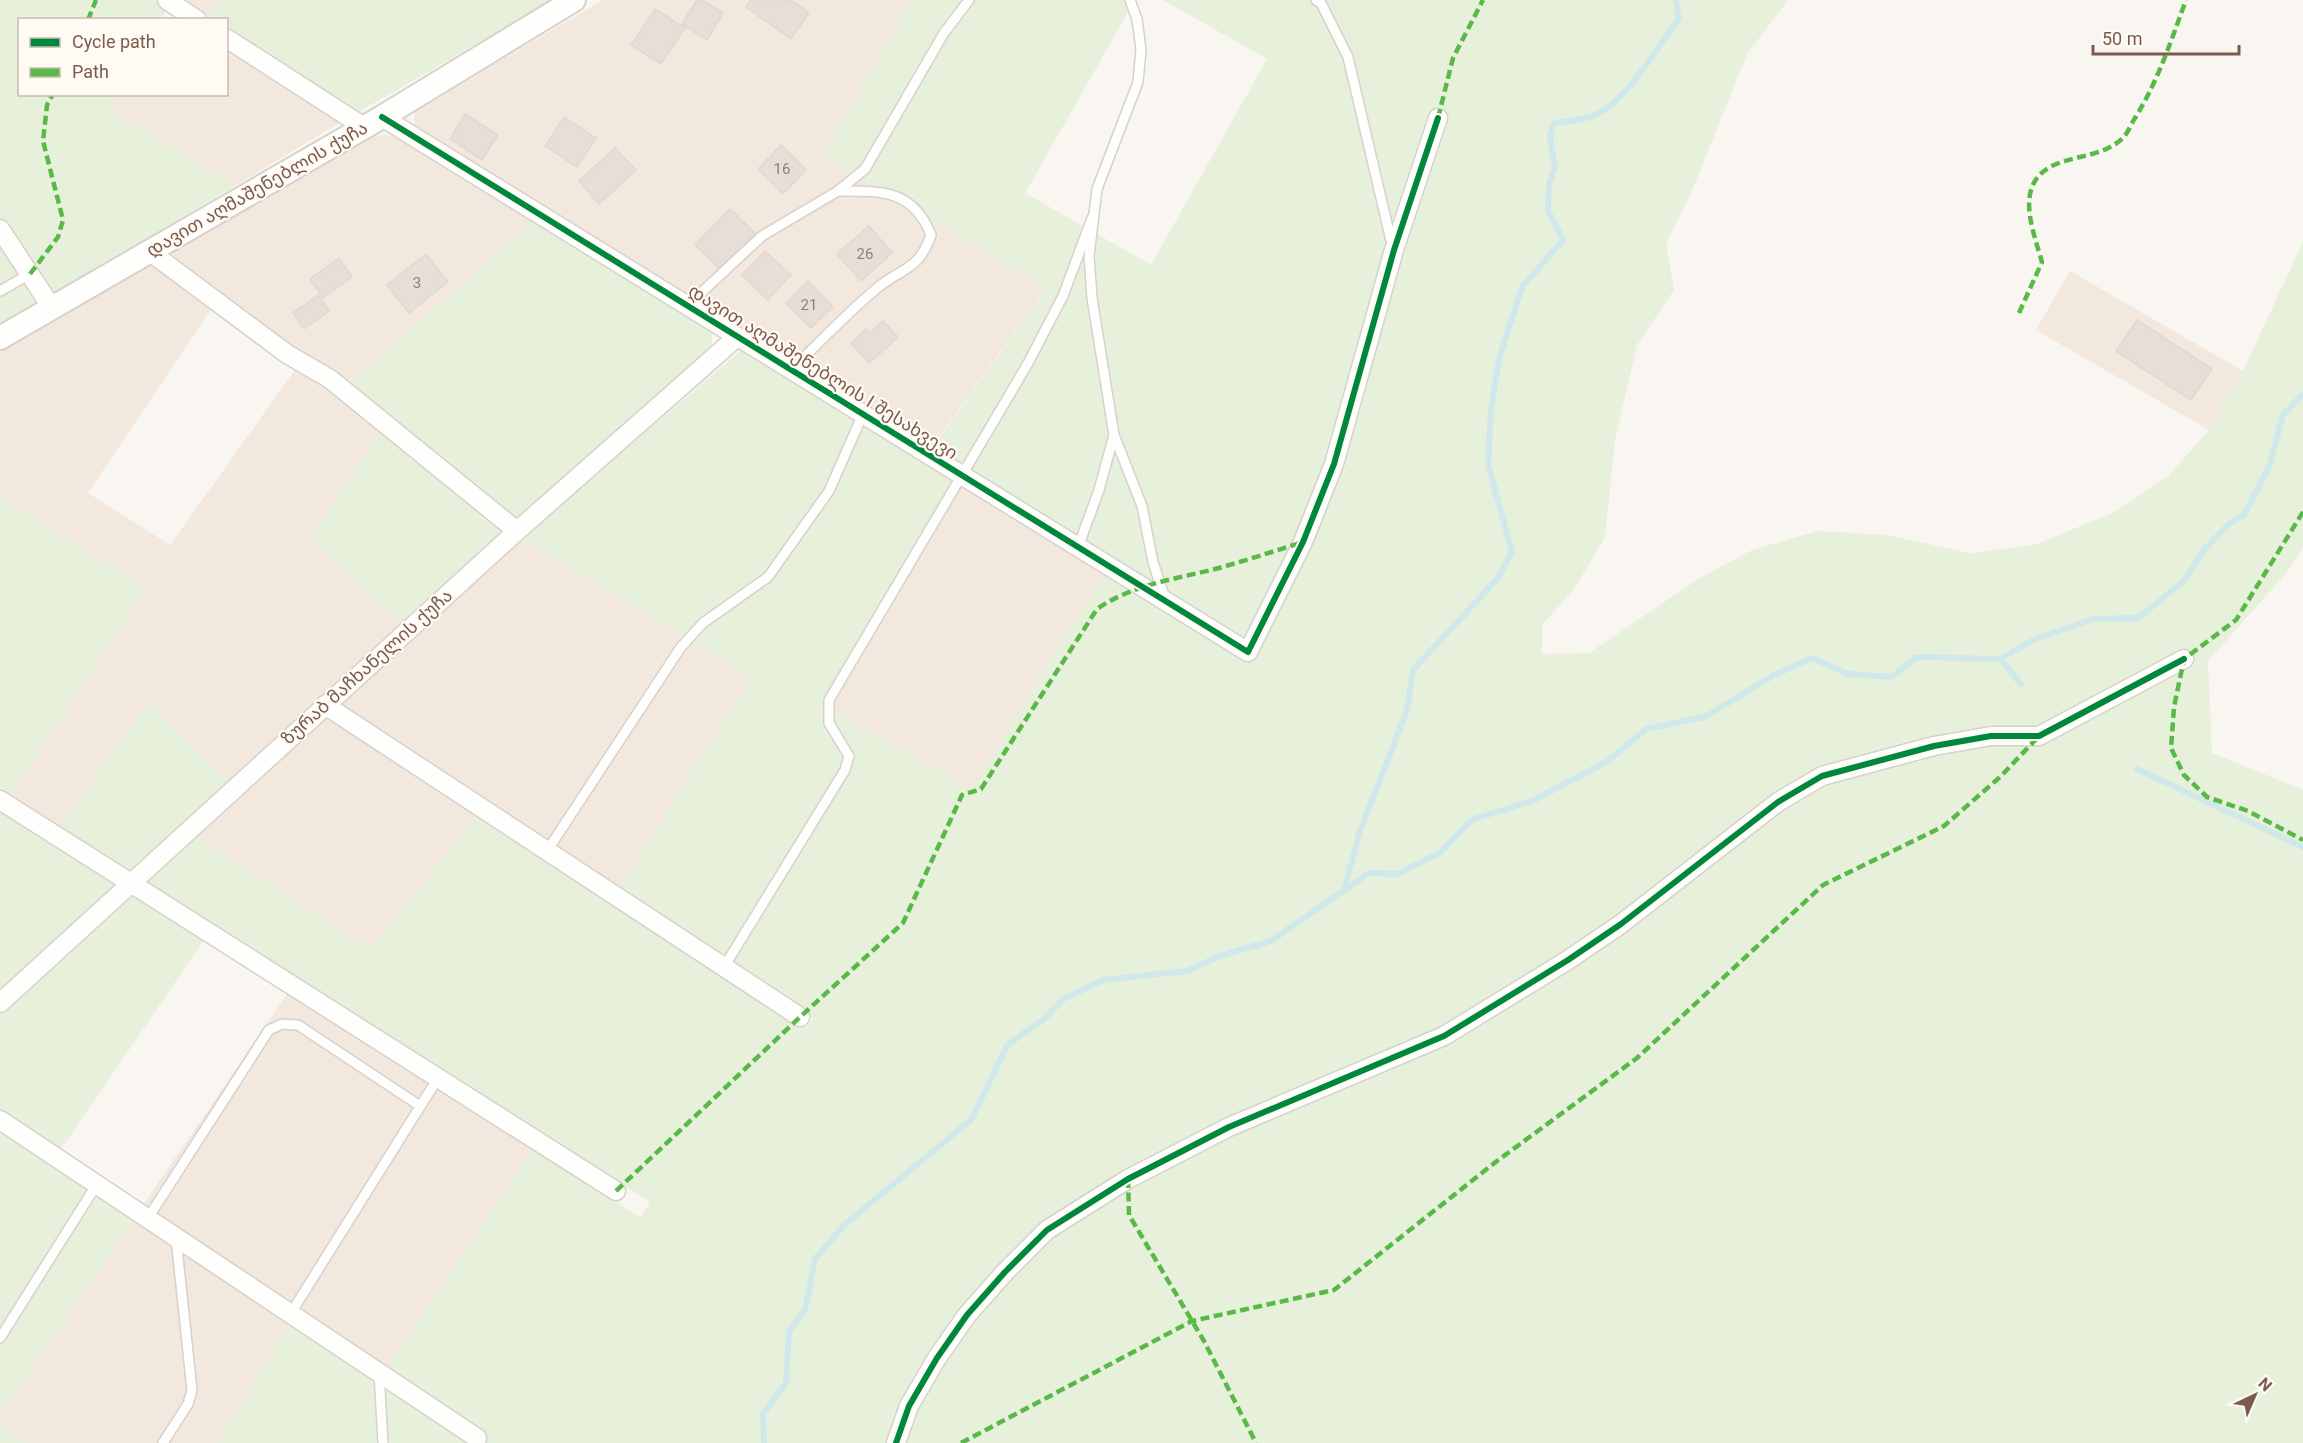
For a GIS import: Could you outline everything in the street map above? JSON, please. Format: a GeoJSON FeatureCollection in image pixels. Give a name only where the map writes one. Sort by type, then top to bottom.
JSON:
{"type":"FeatureCollection","features":[{"type":"Feature","properties":{"kind":"street"},"geometry":{"type":"LineString","coordinates":[[167,0],[194,18]]}},
{"type":"Feature","properties":{"kind":"street","name":"დავით აღმაშენებლის ქუჩა"},"geometry":{"type":"LineString","coordinates":[[0,338],[373,122],[574,0]]}},
{"type":"Feature","properties":{"kind":"street","name":"დავით აღმაშენებლის I შესახვევი"},"geometry":{"type":"LineString","coordinates":[[228,39],[687,306],[1248,652],[1303,542],[1334,464],[1394,250]]}},
{"type":"Feature","properties":{"kind":"street"},"geometry":{"type":"LineString","coordinates":[[1394,250],[1438,118]]}},
{"type":"Feature","properties":{"kind":"street"},"geometry":{"type":"LineString","coordinates":[[0,230],[52,308]]}},
{"type":"Feature","properties":{"kind":"street"},"geometry":{"type":"LineString","coordinates":[[149,251],[287,354],[330,379],[517,531]]}},
{"type":"Feature","properties":{"kind":"street","name":"ზურაბ მაჩხანელის ქუჩა"},"geometry":{"type":"LineString","coordinates":[[0,1003],[517,531],[737,337]]}},
{"type":"Feature","properties":{"kind":"street"},"geometry":{"type":"LineString","coordinates":[[896,1443],[909,1407],[937,1358],[967,1315],[1047,1230],[1128,1179],[1229,1127],[1444,1036],[1612,930],[1779,802],[1822,776],[1945,744],[1991,736],[2038,736],[2184,659]]}},
{"type":"Feature","properties":{"kind":"street"},"geometry":{"type":"LineString","coordinates":[[325,705],[800,1017]]}},
{"type":"Feature","properties":{"kind":"street"},"geometry":{"type":"LineString","coordinates":[[0,800],[616,1191]]}},
{"type":"Feature","properties":{"kind":"street"},"geometry":{"type":"LineString","coordinates":[[0,1120],[477,1438]]}},
{"type":"Feature","properties":{"kind":"lane"},"geometry":{"type":"LineString","coordinates":[[687,306],[762,236],[838,191],[865,169],[944,33],[969,0]]}},
{"type":"Feature","properties":{"kind":"lane"},"geometry":{"type":"LineString","coordinates":[[1130,0],[1137,19],[1141,50],[1138,82],[1097,189],[1089,256],[1092,298],[1114,435],[1142,506],[1153,562],[1166,601]]}},
{"type":"Feature","properties":{"kind":"lane"},"geometry":{"type":"LineString","coordinates":[[1316,0],[1348,57],[1394,250]]}},
{"type":"Feature","properties":{"kind":"lane"},"geometry":{"type":"LineString","coordinates":[[791,370],[878,287],[909,269],[924,254],[931,235],[926,223],[908,200],[892,194],[838,191]]}},
{"type":"Feature","properties":{"kind":"lane"},"geometry":{"type":"LineString","coordinates":[[724,967],[845,770],[849,756],[829,723],[830,700],[961,475],[996,421],[1064,296],[1092,218]]}},
{"type":"Feature","properties":{"kind":"lane"},"geometry":{"type":"LineString","coordinates":[[0,291],[30,274]]}},
{"type":"Feature","properties":{"kind":"lane"},"geometry":{"type":"LineString","coordinates":[[547,851],[681,647],[703,622],[768,577],[829,491],[863,414]]}},
{"type":"Feature","properties":{"kind":"lane"},"geometry":{"type":"LineString","coordinates":[[1078,547],[1099,490],[1114,435]]}},
{"type":"Feature","properties":{"kind":"lane"},"geometry":{"type":"LineString","coordinates":[[148,1218],[269,1030],[282,1024],[298,1025],[420,1106]]}},
{"type":"Feature","properties":{"kind":"lane"},"geometry":{"type":"LineString","coordinates":[[291,1313],[438,1078]]}},
{"type":"Feature","properties":{"kind":"lane"},"geometry":{"type":"LineString","coordinates":[[0,1338],[98,1184]]}},
{"type":"Feature","properties":{"kind":"lane"},"geometry":{"type":"LineString","coordinates":[[163,1443],[188,1404],[192,1390],[176,1236]]}},
{"type":"Feature","properties":{"kind":"lane"},"geometry":{"type":"LineString","coordinates":[[379,1372],[383,1443]]}},
{"type":"Feature","properties":{"kind":"shaded area"},"geometry":{"type":"Polygon","coordinates":[[[179,0],[216,0],[206,17],[179,0]]]}},
{"type":"Feature","properties":{"kind":"shaded area"},"geometry":{"type":"Polygon","coordinates":[[[603,0],[912,0],[823,156],[1047,287],[932,447],[415,127],[414,112],[603,0]]]}},
{"type":"Feature","properties":{"kind":"shaded area"},"geometry":{"type":"Polygon","coordinates":[[[228,46],[344,120],[235,186],[109,110],[117,96],[228,96],[228,46]]]}},
{"type":"Feature","properties":{"kind":"shaded area"},"geometry":{"type":"Polygon","coordinates":[[[386,135],[400,137],[533,220],[351,383],[299,350],[172,259],[174,251],[370,137],[386,135]]]}},
{"type":"Feature","properties":{"kind":"shaded area"},"geometry":{"type":"Polygon","coordinates":[[[152,261],[212,308],[88,493],[170,545],[297,367],[331,385],[383,428],[403,625],[231,784],[59,829],[9,799],[146,588],[0,497],[0,350],[152,261]]]}},
{"type":"Feature","properties":{"kind":"shaded area"},"geometry":{"type":"Polygon","coordinates":[[[2070,271],[2243,371],[2209,430],[2036,330],[2070,271]]]}},
{"type":"Feature","properties":{"kind":"shaded area"},"geometry":{"type":"Polygon","coordinates":[[[962,484],[1104,573],[971,790],[828,707],[962,484]]]}},
{"type":"Feature","properties":{"kind":"shaded area"},"geometry":{"type":"Polygon","coordinates":[[[520,538],[751,677],[619,888],[334,705],[520,538]]]}},
{"type":"Feature","properties":{"kind":"shaded area"},"geometry":{"type":"Polygon","coordinates":[[[326,713],[479,812],[371,950],[193,835],[326,713]]]}},
{"type":"Feature","properties":{"kind":"shaded area"},"geometry":{"type":"Polygon","coordinates":[[[290,990],[534,1147],[385,1371],[296,1316],[217,1443],[28,1443],[0,1426],[0,1414],[290,990]]]}},
{"type":"Feature","properties":{"kind":"green space"},"geometry":{"type":"Polygon","coordinates":[[[0,0],[157,0],[168,8],[162,18],[18,18],[18,96],[117,96],[110,110],[235,186],[52,294],[0,217],[0,0]]]}},
{"type":"Feature","properties":{"kind":"green space"},"geometry":{"type":"Polygon","coordinates":[[[216,0],[553,0],[355,114],[228,32],[228,18],[206,17],[216,0]]]}},
{"type":"Feature","properties":{"kind":"green space"},"geometry":{"type":"Polygon","coordinates":[[[912,0],[1135,0],[1025,193],[1151,265],[1267,59],[1163,0],[1788,0],[1747,54],[1691,193],[1666,243],[1674,290],[1637,345],[1615,440],[1605,537],[1574,589],[1542,625],[1542,654],[1589,653],[1700,578],[1752,550],[1818,531],[1887,535],[1970,553],[2034,545],[2113,513],[2168,476],[2209,430],[2243,371],[2303,242],[2303,547],[2288,571],[2208,661],[2212,753],[2303,790],[2303,1443],[217,1443],[296,1315],[385,1371],[534,1147],[640,1218],[650,1202],[144,881],[193,835],[371,950],[479,812],[807,1026],[813,1019],[619,888],[751,677],[520,538],[756,338],[933,447],[1047,288],[823,156],[912,0]],[[962,484],[828,707],[971,789],[1104,573],[962,484]]]}},
{"type":"Feature","properties":{"kind":"green space"},"geometry":{"type":"Polygon","coordinates":[[[533,220],[712,332],[712,345],[522,517],[512,518],[351,383],[533,220]]]}},
{"type":"Feature","properties":{"kind":"green space"},"geometry":{"type":"Polygon","coordinates":[[[0,240],[41,302],[0,326],[0,240]]]}},
{"type":"Feature","properties":{"kind":"green space"},"geometry":{"type":"Polygon","coordinates":[[[383,428],[504,532],[403,625],[309,540],[383,428]]]}},
{"type":"Feature","properties":{"kind":"green space"},"geometry":{"type":"Polygon","coordinates":[[[0,497],[146,588],[9,799],[0,793],[0,497]]]}},
{"type":"Feature","properties":{"kind":"green space"},"geometry":{"type":"Polygon","coordinates":[[[149,702],[231,784],[130,875],[59,829],[149,702]]]}},
{"type":"Feature","properties":{"kind":"green space"},"geometry":{"type":"Polygon","coordinates":[[[0,811],[118,884],[0,993],[0,811]]]}},
{"type":"Feature","properties":{"kind":"green space"},"geometry":{"type":"Polygon","coordinates":[[[130,892],[206,937],[55,1158],[141,1210],[0,1414],[0,1010],[130,892]]]}},
{"type":"Feature","properties":{"kind":"green space"},"geometry":{"type":"Polygon","coordinates":[[[0,1426],[28,1443],[0,1443],[0,1426]]]}},
{"type":"Feature","properties":{"kind":"building"},"geometry":{"type":"Polygon","coordinates":[[[697,0],[702,0],[723,13],[707,40],[682,24],[697,0]]]}},
{"type":"Feature","properties":{"kind":"building"},"geometry":{"type":"Polygon","coordinates":[[[751,0],[791,0],[809,13],[791,39],[746,7],[751,0]]]}},
{"type":"Feature","properties":{"kind":"building"},"geometry":{"type":"Polygon","coordinates":[[[655,9],[685,28],[661,64],[631,45],[655,9]]]}},
{"type":"Feature","properties":{"kind":"building"},"geometry":{"type":"Polygon","coordinates":[[[465,114],[498,135],[482,160],[450,139],[465,114]]]}},
{"type":"Feature","properties":{"kind":"building"},"geometry":{"type":"Polygon","coordinates":[[[564,117],[596,138],[577,167],[545,146],[564,117]]]}},
{"type":"Feature","properties":{"kind":"building"},"geometry":{"type":"Polygon","coordinates":[[[781,145],[806,170],[783,194],[758,169],[781,145]]]}},
{"type":"Feature","properties":{"kind":"building"},"geometry":{"type":"Polygon","coordinates":[[[615,148],[636,170],[599,204],[579,181],[615,148]]]}},
{"type":"Feature","properties":{"kind":"building"},"geometry":{"type":"Polygon","coordinates":[[[730,209],[756,234],[721,270],[695,245],[730,209]]]}},
{"type":"Feature","properties":{"kind":"building"},"geometry":{"type":"Polygon","coordinates":[[[869,226],[892,253],[861,281],[837,254],[869,226]]]}},
{"type":"Feature","properties":{"kind":"building"},"geometry":{"type":"Polygon","coordinates":[[[765,251],[791,275],[768,300],[742,275],[765,251]]]}},
{"type":"Feature","properties":{"kind":"building"},"geometry":{"type":"Polygon","coordinates":[[[426,254],[448,282],[409,313],[387,285],[426,254]]]}},
{"type":"Feature","properties":{"kind":"building"},"geometry":{"type":"Polygon","coordinates":[[[339,258],[352,277],[323,298],[310,279],[339,258]]]}},
{"type":"Feature","properties":{"kind":"building"},"geometry":{"type":"Polygon","coordinates":[[[808,281],[833,307],[811,328],[786,303],[808,281]]]}},
{"type":"Feature","properties":{"kind":"building"},"geometry":{"type":"Polygon","coordinates":[[[318,295],[329,311],[304,329],[293,313],[318,295]]]}},
{"type":"Feature","properties":{"kind":"building"},"geometry":{"type":"Polygon","coordinates":[[[2137,320],[2212,369],[2191,400],[2116,351],[2137,320]]]}},
{"type":"Feature","properties":{"kind":"building"},"geometry":{"type":"Polygon","coordinates":[[[883,321],[898,337],[869,363],[851,343],[866,329],[870,333],[883,321]]]}},
{"type":"Feature","properties":{"kind":"waterway"},"geometry":{"type":"LineString","coordinates":[[1344,890],[1359,834],[1407,710],[1413,670],[1498,578],[1512,552],[1488,464],[1491,409],[1499,359],[1522,287],[1563,240],[1548,211],[1549,184],[1555,167],[1550,137],[1554,123],[1590,117],[1619,98],[1679,19],[1676,0]]}},
{"type":"Feature","properties":{"kind":"waterway"},"geometry":{"type":"LineString","coordinates":[[764,1443],[763,1414],[786,1383],[789,1331],[805,1310],[815,1259],[844,1225],[971,1120],[1008,1044],[1043,1020],[1063,999],[1103,980],[1187,971],[1220,956],[1271,941],[1369,873],[1397,874],[1441,852],[1471,820],[1534,800],[1608,761],[1646,729],[1705,717],[1774,675],[1812,658],[1848,674],[1892,677],[1916,657],[2000,659],[2033,640],[2093,619],[2138,618],[2185,580],[2203,551],[2230,523],[2244,515],[2269,467],[2283,415],[2303,394]]}},
{"type":"Feature","properties":{"kind":"waterway"},"geometry":{"type":"LineString","coordinates":[[2000,659],[2021,684]]}},
{"type":"Feature","properties":{"kind":"waterway"},"geometry":{"type":"LineString","coordinates":[[2137,769],[2303,847]]}},
{"type":"Feature","properties":{"kind":"marked path"},"geometry":{"type":"LineString","coordinates":[[89,18],[96,0]]}},
{"type":"Feature","properties":{"kind":"marked path"},"geometry":{"type":"LineString","coordinates":[[1438,118],[1453,58],[1483,0]]}},
{"type":"Feature","properties":{"kind":"marked path"},"geometry":{"type":"LineString","coordinates":[[2019,313],[2042,262],[2029,206],[2030,193],[2035,181],[2044,171],[2059,163],[2101,151],[2116,144],[2125,136],[2157,75],[2186,0]]}},
{"type":"Feature","properties":{"kind":"marked path"},"geometry":{"type":"LineString","coordinates":[[30,274],[58,237],[63,220],[43,141],[47,105],[52,96]]}},
{"type":"Feature","properties":{"kind":"marked path"},"geometry":{"type":"LineString","coordinates":[[2303,512],[2236,620],[2184,659],[2174,707],[2171,748],[2184,775],[2207,797],[2248,811],[2303,840]]}},
{"type":"Feature","properties":{"kind":"marked path"},"geometry":{"type":"LineString","coordinates":[[616,1191],[903,923],[962,795],[981,789],[1097,609],[1140,588],[1219,568],[1303,542]]}},
{"type":"Feature","properties":{"kind":"marked path"},"geometry":{"type":"LineString","coordinates":[[961,1443],[1192,1321],[1334,1290],[1497,1161],[1637,1058],[1823,885],[1944,826],[2000,777],[2039,736]]}},
{"type":"Feature","properties":{"kind":"marked path"},"geometry":{"type":"LineString","coordinates":[[1128,1179],[1129,1215],[1204,1341],[1256,1443]]}},
{"type":"Feature","properties":{"kind":"cycle path"},"geometry":{"type":"LineString","coordinates":[[382,117],[1248,652],[1303,542],[1334,464],[1394,250],[1438,118]]}},
{"type":"Feature","properties":{"kind":"cycle path"},"geometry":{"type":"LineString","coordinates":[[896,1443],[909,1406],[937,1358],[967,1315],[1047,1230],[1128,1179],[1229,1127],[1444,1036],[1568,960],[1621,924],[1778,802],[1822,776],[1934,746],[1991,736],[2039,736],[2184,659]]}}]}
